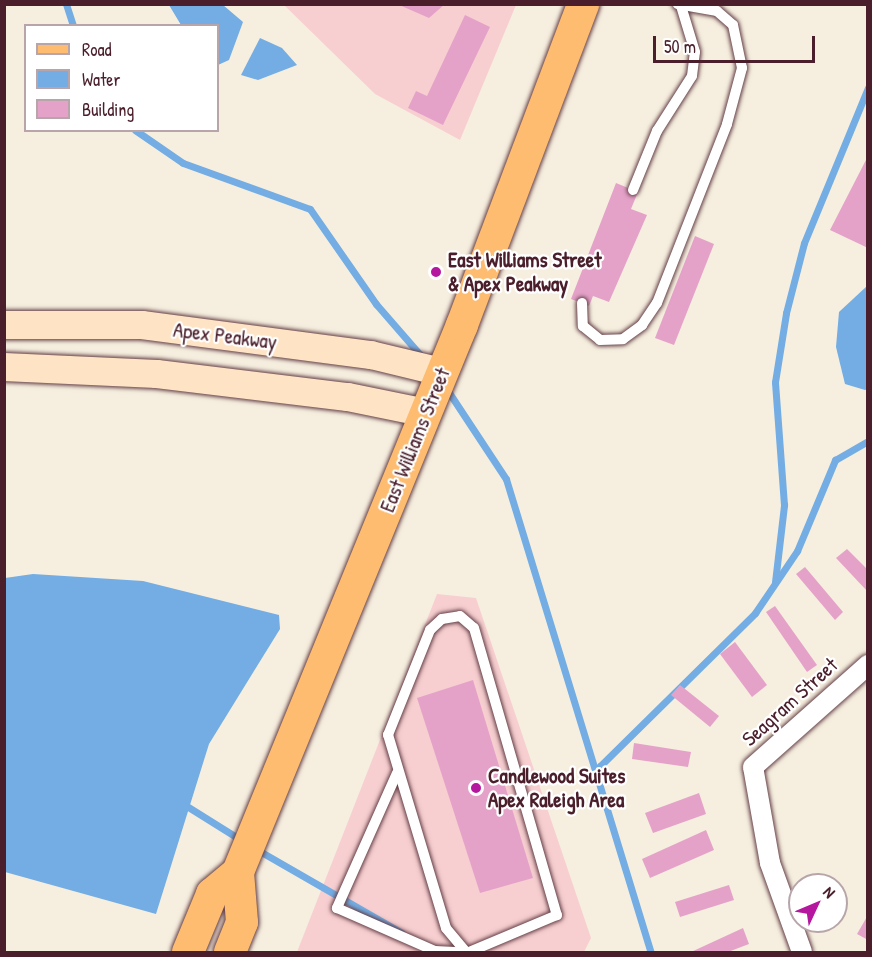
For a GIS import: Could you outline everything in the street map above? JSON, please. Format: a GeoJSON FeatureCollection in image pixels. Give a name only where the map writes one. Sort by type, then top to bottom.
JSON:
{"type":"FeatureCollection","features":[{"type":"Feature","properties":{"kind":"main road","name":"East Williams Street"},"geometry":{"type":"LineString","coordinates":[[230,952],[242,922],[238,872],[426,413],[583,4]]}},
{"type":"Feature","properties":{"kind":"main road","name":"Apex Peakway"},"geometry":{"type":"LineString","coordinates":[[4,325],[142,325],[371,355],[442,372]]}},
{"type":"Feature","properties":{"kind":"main road"},"geometry":{"type":"LineString","coordinates":[[4,367],[157,374],[348,397],[426,413]]}},
{"type":"Feature","properties":{"kind":"main road","name":"East Williams Street"},"geometry":{"type":"LineString","coordinates":[[188,952],[212,894],[238,872]]}},
{"type":"Feature","properties":{"kind":"street","name":"Seagram Street"},"geometry":{"type":"LineString","coordinates":[[802,952],[770,863],[753,768],[867,665]]}},
{"type":"Feature","properties":{"kind":"lane"},"geometry":{"type":"LineString","coordinates":[[582,303],[583,326],[600,340],[623,339],[642,325],[657,303],[727,124],[742,68],[734,25],[717,11],[679,5],[695,52],[692,76],[657,130],[633,190]]}},
{"type":"Feature","properties":{"kind":"lane"},"geometry":{"type":"LineString","coordinates":[[460,616],[474,628],[557,915],[467,952],[446,927],[397,772],[388,735],[430,630],[442,619],[460,616]]}},
{"type":"Feature","properties":{"kind":"lane"},"geometry":{"type":"LineString","coordinates":[[397,772],[337,909],[435,951],[455,952]]}},
{"type":"Feature","properties":{"kind":"shaded area"},"geometry":{"type":"Polygon","coordinates":[[[284,5],[516,5],[460,140],[375,94],[284,5]]]}},
{"type":"Feature","properties":{"kind":"shaded area"},"geometry":{"type":"Polygon","coordinates":[[[437,594],[476,598],[591,938],[584,952],[297,952],[437,594]]]}},
{"type":"Feature","properties":{"kind":"water"},"geometry":{"type":"Polygon","coordinates":[[[169,5],[223,5],[243,22],[229,60],[219,65],[219,24],[180,24],[169,5]]]}},
{"type":"Feature","properties":{"kind":"water"},"geometry":{"type":"Polygon","coordinates":[[[260,38],[282,48],[297,65],[258,80],[241,75],[260,38]]]}},
{"type":"Feature","properties":{"kind":"water"},"geometry":{"type":"Polygon","coordinates":[[[867,286],[868,389],[865,390],[845,384],[836,347],[839,312],[867,286]]]}},
{"type":"Feature","properties":{"kind":"water"},"geometry":{"type":"Polygon","coordinates":[[[33,574],[143,581],[279,615],[280,629],[209,744],[156,914],[5,872],[5,578],[33,574]]]}},
{"type":"Feature","properties":{"kind":"building"},"geometry":{"type":"Polygon","coordinates":[[[397,4],[445,4],[429,18],[397,4]]]}},
{"type":"Feature","properties":{"kind":"building"},"geometry":{"type":"Polygon","coordinates":[[[465,15],[490,27],[443,125],[408,108],[416,91],[427,96],[465,15]]]}},
{"type":"Feature","properties":{"kind":"building"},"geometry":{"type":"Polygon","coordinates":[[[868,156],[868,248],[830,230],[868,156]]]}},
{"type":"Feature","properties":{"kind":"building"},"geometry":{"type":"Polygon","coordinates":[[[616,183],[638,192],[631,209],[647,215],[609,302],[593,296],[589,306],[571,299],[616,183]]]}},
{"type":"Feature","properties":{"kind":"building"},"geometry":{"type":"Polygon","coordinates":[[[695,236],[714,244],[674,345],[655,338],[695,236]]]}},
{"type":"Feature","properties":{"kind":"building"},"geometry":{"type":"Polygon","coordinates":[[[847,549],[868,570],[868,592],[836,558],[847,549]]]}},
{"type":"Feature","properties":{"kind":"building"},"geometry":{"type":"Polygon","coordinates":[[[805,567],[843,612],[835,620],[796,574],[805,567]]]}},
{"type":"Feature","properties":{"kind":"building"},"geometry":{"type":"Polygon","coordinates":[[[775,606],[817,665],[807,672],[766,612],[775,606]]]}},
{"type":"Feature","properties":{"kind":"building"},"geometry":{"type":"Polygon","coordinates":[[[735,642],[767,685],[752,697],[720,654],[735,642]]]}},
{"type":"Feature","properties":{"kind":"building","name":"Candlewood Suites Apex Raleigh Area"},"geometry":{"type":"Polygon","coordinates":[[[473,680],[533,878],[480,893],[417,698],[473,680]]]}},
{"type":"Feature","properties":{"kind":"building"},"geometry":{"type":"Polygon","coordinates":[[[680,685],[719,716],[710,727],[671,695],[680,685]]]}},
{"type":"Feature","properties":{"kind":"building"},"geometry":{"type":"Polygon","coordinates":[[[634,743],[691,752],[688,767],[632,759],[634,743]]]}},
{"type":"Feature","properties":{"kind":"building"},"geometry":{"type":"Polygon","coordinates":[[[699,793],[706,814],[653,833],[645,813],[699,793]]]}},
{"type":"Feature","properties":{"kind":"building"},"geometry":{"type":"Polygon","coordinates":[[[706,830],[714,850],[650,878],[642,859],[706,830]]]}},
{"type":"Feature","properties":{"kind":"building"},"geometry":{"type":"Polygon","coordinates":[[[729,885],[734,900],[680,917],[675,902],[729,885]]]}},
{"type":"Feature","properties":{"kind":"building"},"geometry":{"type":"Polygon","coordinates":[[[868,915],[868,940],[857,934],[868,915]]]}},
{"type":"Feature","properties":{"kind":"building"},"geometry":{"type":"Polygon","coordinates":[[[743,928],[749,944],[728,952],[691,952],[743,928]]]}},
{"type":"Feature","properties":{"kind":"waterway"},"geometry":{"type":"LineString","coordinates":[[66,4],[72,24]]}},
{"type":"Feature","properties":{"kind":"waterway"},"geometry":{"type":"LineString","coordinates":[[775,582],[784,505],[775,382],[786,313],[804,243],[868,88]]}},
{"type":"Feature","properties":{"kind":"waterway"},"geometry":{"type":"LineString","coordinates":[[138,132],[183,163],[310,209],[376,304],[423,358]]}},
{"type":"Feature","properties":{"kind":"waterway"},"geometry":{"type":"LineString","coordinates":[[446,388],[506,479],[651,952]]}},
{"type":"Feature","properties":{"kind":"waterway"},"geometry":{"type":"LineString","coordinates":[[595,777],[600,766],[755,613],[797,551],[835,460],[868,441]]}},
{"type":"Feature","properties":{"kind":"waterway"},"geometry":{"type":"LineString","coordinates":[[185,805],[241,840]]}},
{"type":"Feature","properties":{"kind":"waterway"},"geometry":{"type":"LineString","coordinates":[[256,849],[402,933]]}},
{"type":"Feature","properties":{"kind":"place","name":"East Williams Street & Apex Peakway"},"geometry":{"type":"Point","coordinates":[436,272]}},
{"type":"Feature","properties":{"kind":"place","name":"Candlewood Suites Apex Raleigh Area"},"geometry":{"type":"Point","coordinates":[476,788]}}]}
